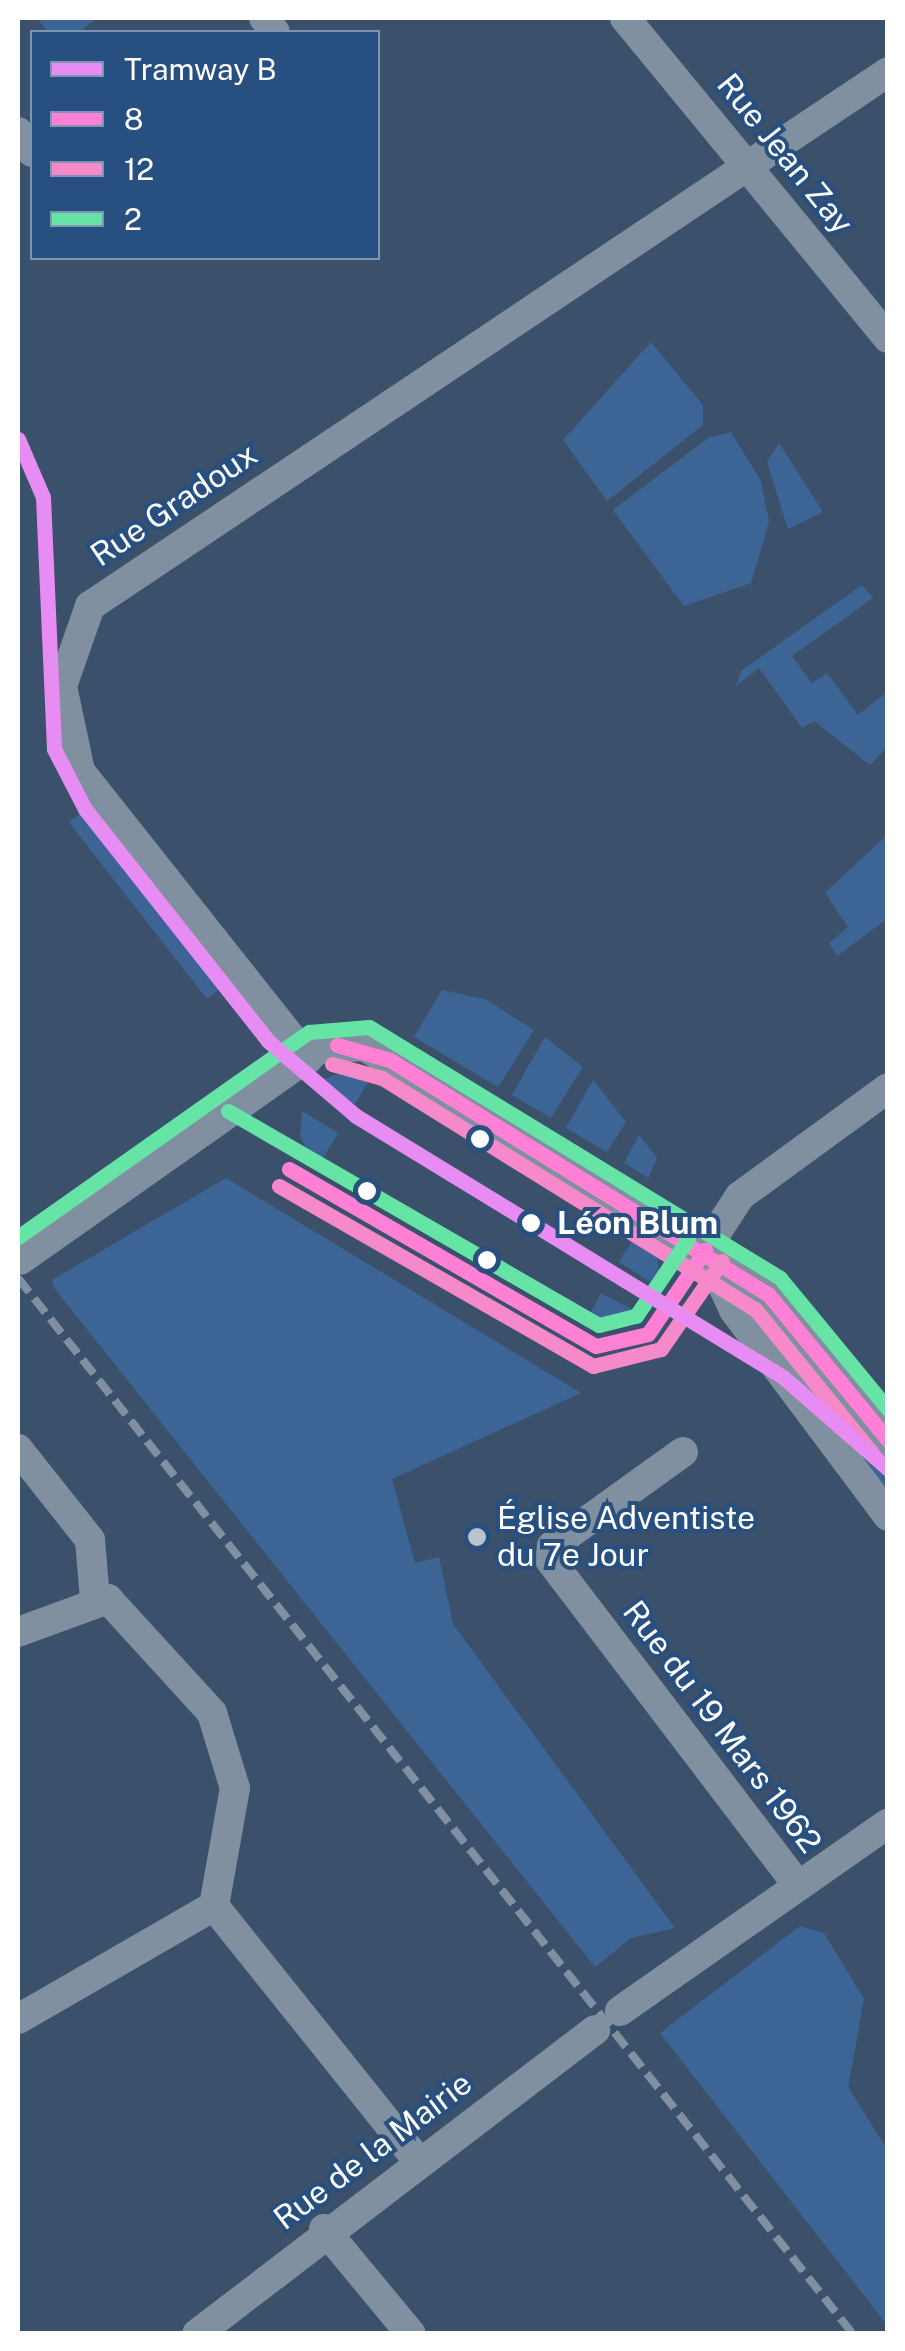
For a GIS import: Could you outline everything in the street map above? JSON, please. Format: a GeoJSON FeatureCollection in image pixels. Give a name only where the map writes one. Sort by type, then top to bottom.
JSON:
{"type":"FeatureCollection","features":[{"type":"Feature","properties":{"kind":"street","name":"Rue Jean Zay"},"geometry":{"type":"LineString","coordinates":[[624,18],[749,162],[888,338]]}},
{"type":"Feature","properties":{"kind":"street","name":"Rue Gradoux"},"geometry":{"type":"LineString","coordinates":[[308,1059],[80,771],[62,686],[90,606],[888,72]]}},
{"type":"Feature","properties":{"kind":"street"},"geometry":{"type":"LineString","coordinates":[[20,1260],[308,1059],[337,1045],[390,1060],[705,1250],[768,1294],[888,1441]]}},
{"type":"Feature","properties":{"kind":"street"},"geometry":{"type":"LineString","coordinates":[[705,1250],[740,1196],[888,1088]]}},
{"type":"Feature","properties":{"kind":"street"},"geometry":{"type":"LineString","coordinates":[[705,1250],[734,1310],[888,1516]]}},
{"type":"Feature","properties":{"kind":"street"},"geometry":{"type":"LineString","coordinates":[[18,1450],[90,1540],[96,1600]]}},
{"type":"Feature","properties":{"kind":"street","name":"Rue du 19 Mars 1962"},"geometry":{"type":"LineString","coordinates":[[683,1452],[552,1546],[550,1560],[798,1886]]}},
{"type":"Feature","properties":{"kind":"street"},"geometry":{"type":"LineString","coordinates":[[18,1632],[96,1600],[120,1608],[226,1736],[235,1788],[214,1906],[417,2159]]}},
{"type":"Feature","properties":{"kind":"street"},"geometry":{"type":"LineString","coordinates":[[620,2010],[888,1824]]}},
{"type":"Feature","properties":{"kind":"street"},"geometry":{"type":"LineString","coordinates":[[18,2019],[214,1906]]}},
{"type":"Feature","properties":{"kind":"street","name":"Rue de la Mairie"},"geometry":{"type":"LineString","coordinates":[[197,2334],[324,2229],[595,2030]]}},
{"type":"Feature","properties":{"kind":"street"},"geometry":{"type":"LineString","coordinates":[[324,2229],[412,2334]]}},
{"type":"Feature","properties":{"kind":"shaded area"},"geometry":{"type":"Polygon","coordinates":[[[37,18],[97,18],[82,30],[46,30],[37,18]]]}},
{"type":"Feature","properties":{"kind":"shaded area"},"geometry":{"type":"Polygon","coordinates":[[[651,342],[703,405],[703,425],[607,501],[563,440],[651,342]]]}},
{"type":"Feature","properties":{"kind":"shaded area"},"geometry":{"type":"Polygon","coordinates":[[[731,432],[761,481],[769,522],[751,583],[684,606],[613,510],[708,438],[731,432]]]}},
{"type":"Feature","properties":{"kind":"shaded area"},"geometry":{"type":"Polygon","coordinates":[[[779,443],[823,512],[788,529],[767,462],[779,443]]]}},
{"type":"Feature","properties":{"kind":"shaded area"},"geometry":{"type":"Polygon","coordinates":[[[862,585],[873,598],[792,656],[812,683],[827,673],[858,715],[887,692],[887,747],[870,765],[814,721],[802,728],[759,668],[736,686],[741,671],[862,585]]]}},
{"type":"Feature","properties":{"kind":"shaded area"},"geometry":{"type":"Polygon","coordinates":[[[91,805],[229,982],[207,999],[69,822],[91,805]]]}},
{"type":"Feature","properties":{"kind":"shaded area"},"geometry":{"type":"Polygon","coordinates":[[[887,835],[887,919],[837,956],[829,943],[848,927],[825,893],[887,835]]]}},
{"type":"Feature","properties":{"kind":"shaded area"},"geometry":{"type":"Polygon","coordinates":[[[442,990],[487,1000],[534,1030],[498,1087],[414,1037],[442,990]]]}},
{"type":"Feature","properties":{"kind":"shaded area"},"geometry":{"type":"Polygon","coordinates":[[[545,1037],[583,1067],[551,1118],[512,1095],[545,1037]]]}},
{"type":"Feature","properties":{"kind":"shaded area"},"geometry":{"type":"Polygon","coordinates":[[[352,1068],[374,1073],[355,1104],[320,1081],[352,1068]]]}},
{"type":"Feature","properties":{"kind":"shaded area"},"geometry":{"type":"Polygon","coordinates":[[[593,1080],[626,1122],[607,1152],[566,1128],[593,1080]]]}},
{"type":"Feature","properties":{"kind":"shaded area"},"geometry":{"type":"Polygon","coordinates":[[[302,1111],[338,1133],[318,1167],[300,1137],[302,1111]]]}},
{"type":"Feature","properties":{"kind":"shaded area"},"geometry":{"type":"Polygon","coordinates":[[[639,1135],[657,1158],[648,1178],[624,1163],[639,1135]]]}},
{"type":"Feature","properties":{"kind":"shaded area"},"geometry":{"type":"Polygon","coordinates":[[[226,1178],[581,1393],[392,1479],[415,1563],[439,1557],[453,1624],[675,1928],[631,1938],[595,1967],[54,1288],[52,1280],[226,1178]]]}},
{"type":"Feature","properties":{"kind":"shaded area"},"geometry":{"type":"Polygon","coordinates":[[[639,1230],[657,1253],[660,1288],[619,1262],[639,1230]]]}},
{"type":"Feature","properties":{"kind":"shaded area"},"geometry":{"type":"Polygon","coordinates":[[[601,1293],[643,1315],[615,1329],[584,1326],[601,1293]]]}},
{"type":"Feature","properties":{"kind":"shaded area"},"geometry":{"type":"Polygon","coordinates":[[[798,1376],[887,1460],[887,1502],[798,1376]]]}},
{"type":"Feature","properties":{"kind":"shaded area"},"geometry":{"type":"Polygon","coordinates":[[[800,1926],[824,1933],[864,1999],[848,2087],[887,2149],[887,2325],[660,2033],[800,1926]]]}},
{"type":"Feature","properties":{"kind":"railway"},"geometry":{"type":"LineString","coordinates":[[18,1278],[853,2334]]}},
{"type":"Feature","properties":{"kind":"tram line","name":"B"},"geometry":{"type":"LineString","coordinates":[[18,439],[43,497],[54,749],[85,809],[268,1041],[356,1116],[783,1377],[888,1469]]}},
{"type":"Feature","properties":{"kind":"transit line","name":"2"},"geometry":{"type":"LineString","coordinates":[[18,1237],[309,1032],[369,1027],[780,1278],[888,1409]]}},
{"type":"Feature","properties":{"kind":"transit line","name":"8"},"geometry":{"type":"LineString","coordinates":[[337,1045],[390,1060],[768,1294],[888,1440]]}},
{"type":"Feature","properties":{"kind":"transit line","name":"12"},"geometry":{"type":"LineString","coordinates":[[332,1064],[382,1078],[755,1309],[873,1454]]}},
{"type":"Feature","properties":{"kind":"transit line","name":"2"},"geometry":{"type":"LineString","coordinates":[[228,1111],[599,1325],[636,1316],[688,1239]]}},
{"type":"Feature","properties":{"kind":"transit line","name":"8"},"geometry":{"type":"LineString","coordinates":[[289,1169],[596,1346],[648,1334],[705,1250]]}},
{"type":"Feature","properties":{"kind":"transit line","name":"12"},"geometry":{"type":"LineString","coordinates":[[279,1186],[593,1366],[661,1349],[722,1261]]}},
{"type":"Feature","properties":{"kind":"place","name":"Léon Blum"},"geometry":{"type":"Point","coordinates":[531,1223]}},
{"type":"Feature","properties":{"kind":"place","name":"Église Adventiste du 7e Jour"},"geometry":{"type":"Point","coordinates":[477,1537]}}]}
